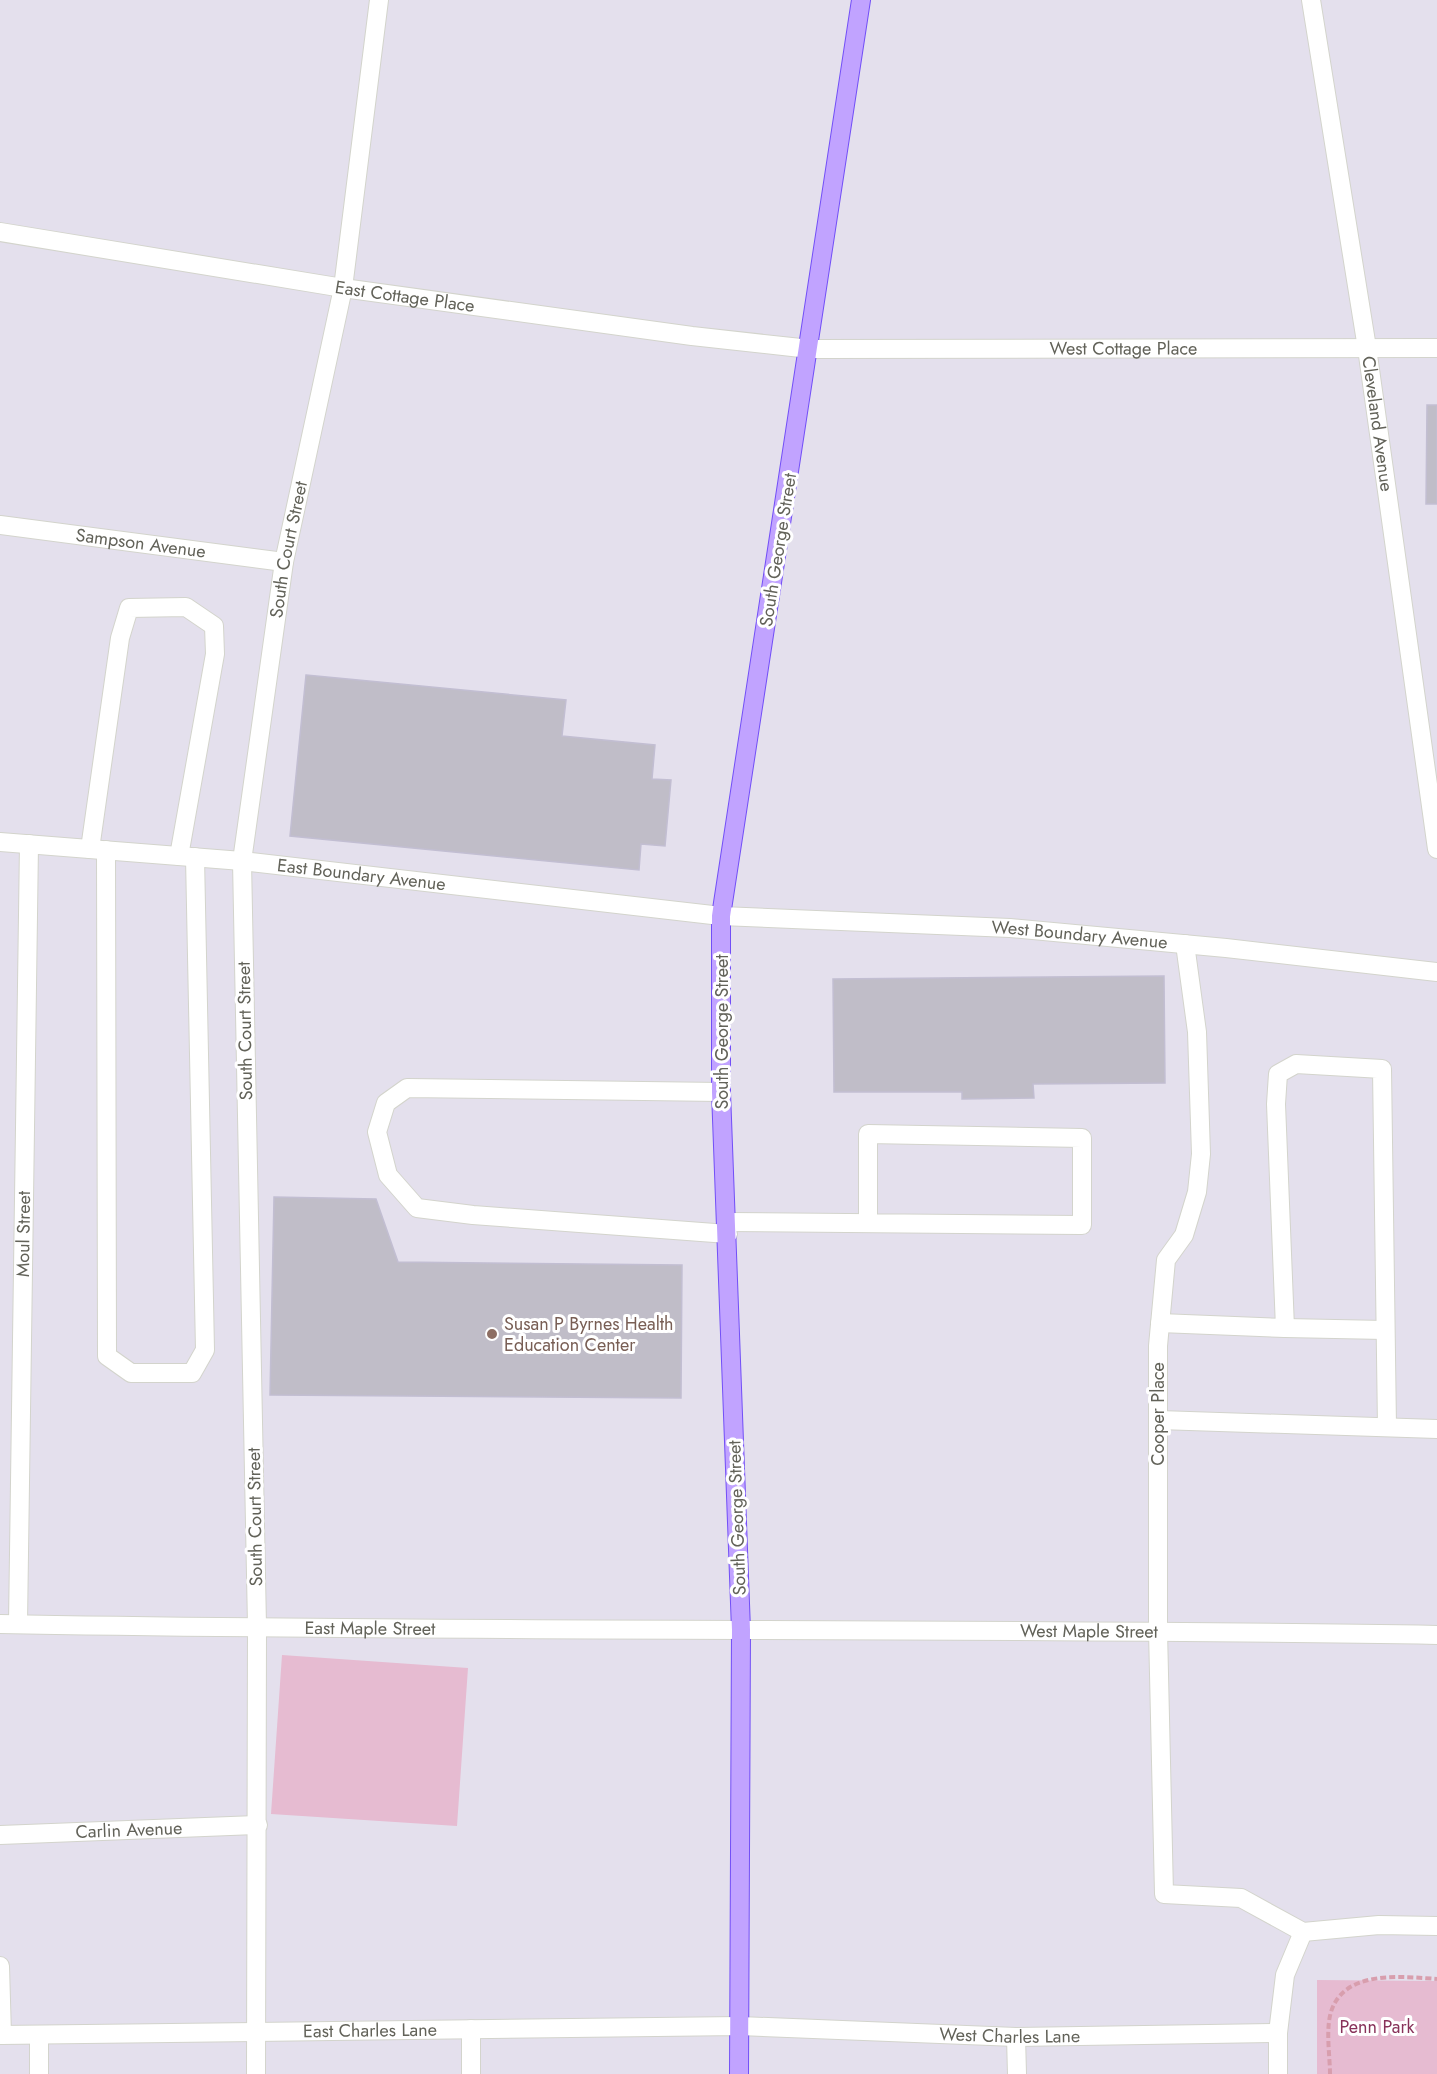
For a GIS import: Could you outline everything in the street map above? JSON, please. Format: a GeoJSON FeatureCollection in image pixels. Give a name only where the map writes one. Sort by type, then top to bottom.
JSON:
{"type":"FeatureCollection","features":[{"type":"Feature","properties":{"kind":"main road","name":"South George Street"},"geometry":{"type":"LineString","coordinates":[[739,2074],[741,1630],[721,1092],[722,916],[810,349],[861,0]]}},
{"type":"Feature","properties":{"kind":"street","name":"South Court Street"},"geometry":{"type":"LineString","coordinates":[[256,2074],[257,1626],[242,861],[284,562],[343,288],[379,0]]}},
{"type":"Feature","properties":{"kind":"street","name":"Cleveland Avenue"},"geometry":{"type":"LineString","coordinates":[[1311,0],[1367,348],[1437,849]]}},
{"type":"Feature","properties":{"kind":"street","name":"East Cottage Place"},"geometry":{"type":"LineString","coordinates":[[0,232],[343,288],[692,336],[810,349]]}},
{"type":"Feature","properties":{"kind":"street","name":"West Cottage Place"},"geometry":{"type":"LineString","coordinates":[[810,349],[1437,348]]}},
{"type":"Feature","properties":{"kind":"street","name":"Sampson Avenue"},"geometry":{"type":"LineString","coordinates":[[0,525],[284,562]]}},
{"type":"Feature","properties":{"kind":"street"},"geometry":{"type":"LineString","coordinates":[[186,607],[214,626],[215,654],[187,857],[206,1350],[192,1373],[131,1373],[107,1356],[98,850],[120,638],[129,608],[186,607]]}},
{"type":"Feature","properties":{"kind":"street","name":"East Boundary Avenue"},"geometry":{"type":"LineString","coordinates":[[0,842],[242,861],[722,916]]}},
{"type":"Feature","properties":{"kind":"street","name":"Moul Street"},"geometry":{"type":"LineString","coordinates":[[9,1624],[29,844]]}},
{"type":"Feature","properties":{"kind":"street","name":"West Boundary Avenue"},"geometry":{"type":"LineString","coordinates":[[722,916],[1010,928],[1185,944],[1437,972]]}},
{"type":"Feature","properties":{"kind":"street","name":"Cooper Place"},"geometry":{"type":"LineString","coordinates":[[1185,944],[1197,1032],[1201,1154],[1197,1192],[1184,1235],[1166,1260],[1160,1323],[1158,1630],[1164,1894],[1241,1898],[1303,1932]]}},
{"type":"Feature","properties":{"kind":"street"},"geometry":{"type":"LineString","coordinates":[[1285,1328],[1276,1104],[1278,1074],[1296,1064],[1382,1069],[1387,1427]]}},
{"type":"Feature","properties":{"kind":"street"},"geometry":{"type":"LineString","coordinates":[[721,1092],[407,1089],[386,1103],[377,1132],[388,1174],[417,1208],[473,1215],[727,1228],[868,1222],[1082,1225],[1082,1138],[868,1134],[868,1222]]}},
{"type":"Feature","properties":{"kind":"street"},"geometry":{"type":"LineString","coordinates":[[1160,1323],[1385,1330]]}},
{"type":"Feature","properties":{"kind":"street"},"geometry":{"type":"LineString","coordinates":[[1159,1420],[1437,1429]]}},
{"type":"Feature","properties":{"kind":"street","name":"East Maple Street"},"geometry":{"type":"LineString","coordinates":[[9,1624],[741,1630]]}},
{"type":"Feature","properties":{"kind":"street","name":"West Maple Street"},"geometry":{"type":"LineString","coordinates":[[741,1630],[1158,1630],[1437,1635]]}},
{"type":"Feature","properties":{"kind":"street","name":"Carlin Avenue"},"geometry":{"type":"LineString","coordinates":[[0,1835],[258,1825]]}},
{"type":"Feature","properties":{"kind":"street"},"geometry":{"type":"LineString","coordinates":[[1278,2074],[1278,2032],[1285,1975],[1303,1932],[1379,1925],[1437,1926]]}},
{"type":"Feature","properties":{"kind":"street"},"geometry":{"type":"LineString","coordinates":[[0,1966],[1,2035]]}},
{"type":"Feature","properties":{"kind":"street","name":"East Charles Lane"},"geometry":{"type":"LineString","coordinates":[[1,2035],[740,2026]]}},
{"type":"Feature","properties":{"kind":"street","name":"West Charles Lane"},"geometry":{"type":"LineString","coordinates":[[740,2026],[1016,2037],[1278,2032]]}},
{"type":"Feature","properties":{"kind":"street"},"geometry":{"type":"LineString","coordinates":[[471,2029],[471,2074]]}},
{"type":"Feature","properties":{"kind":"street"},"geometry":{"type":"LineString","coordinates":[[39,2035],[39,2074]]}},
{"type":"Feature","properties":{"kind":"street"},"geometry":{"type":"LineString","coordinates":[[1016,2037],[1017,2074]]}},
{"type":"Feature","properties":{"kind":"path"},"geometry":{"type":"LineString","coordinates":[[1330,2074],[1332,2009],[1340,1996],[1354,1986],[1382,1976],[1437,1979]]}},
{"type":"Feature","properties":{"kind":"green space"},"geometry":{"type":"Polygon","coordinates":[[[282,1655],[468,1668],[457,1826],[271,1814],[282,1655]]]}},
{"type":"Feature","properties":{"kind":"green space","name":"Penn Park"},"geometry":{"type":"Polygon","coordinates":[[[1317,1980],[1437,1981],[1437,2074],[1317,2074],[1317,1980]]]}},
{"type":"Feature","properties":{"kind":"building"},"geometry":{"type":"Polygon","coordinates":[[[1427,405],[1437,405],[1437,504],[1426,504],[1427,405]]]}},
{"type":"Feature","properties":{"kind":"building"},"geometry":{"type":"Polygon","coordinates":[[[306,675],[566,700],[562,736],[655,745],[652,779],[671,780],[665,846],[641,844],[639,870],[290,836],[306,675]]]}},
{"type":"Feature","properties":{"kind":"building"},"geometry":{"type":"Polygon","coordinates":[[[1164,976],[1165,1083],[1033,1084],[1034,1098],[962,1099],[962,1092],[834,1092],[833,979],[1164,976]]]}},
{"type":"Feature","properties":{"kind":"building"},"geometry":{"type":"Polygon","coordinates":[[[274,1197],[376,1199],[398,1262],[682,1265],[681,1398],[270,1395],[274,1197]]]}},
{"type":"Feature","properties":{"kind":"place","name":"Susan P Byrnes Health Education Center"},"geometry":{"type":"Point","coordinates":[492,1334]}}]}
